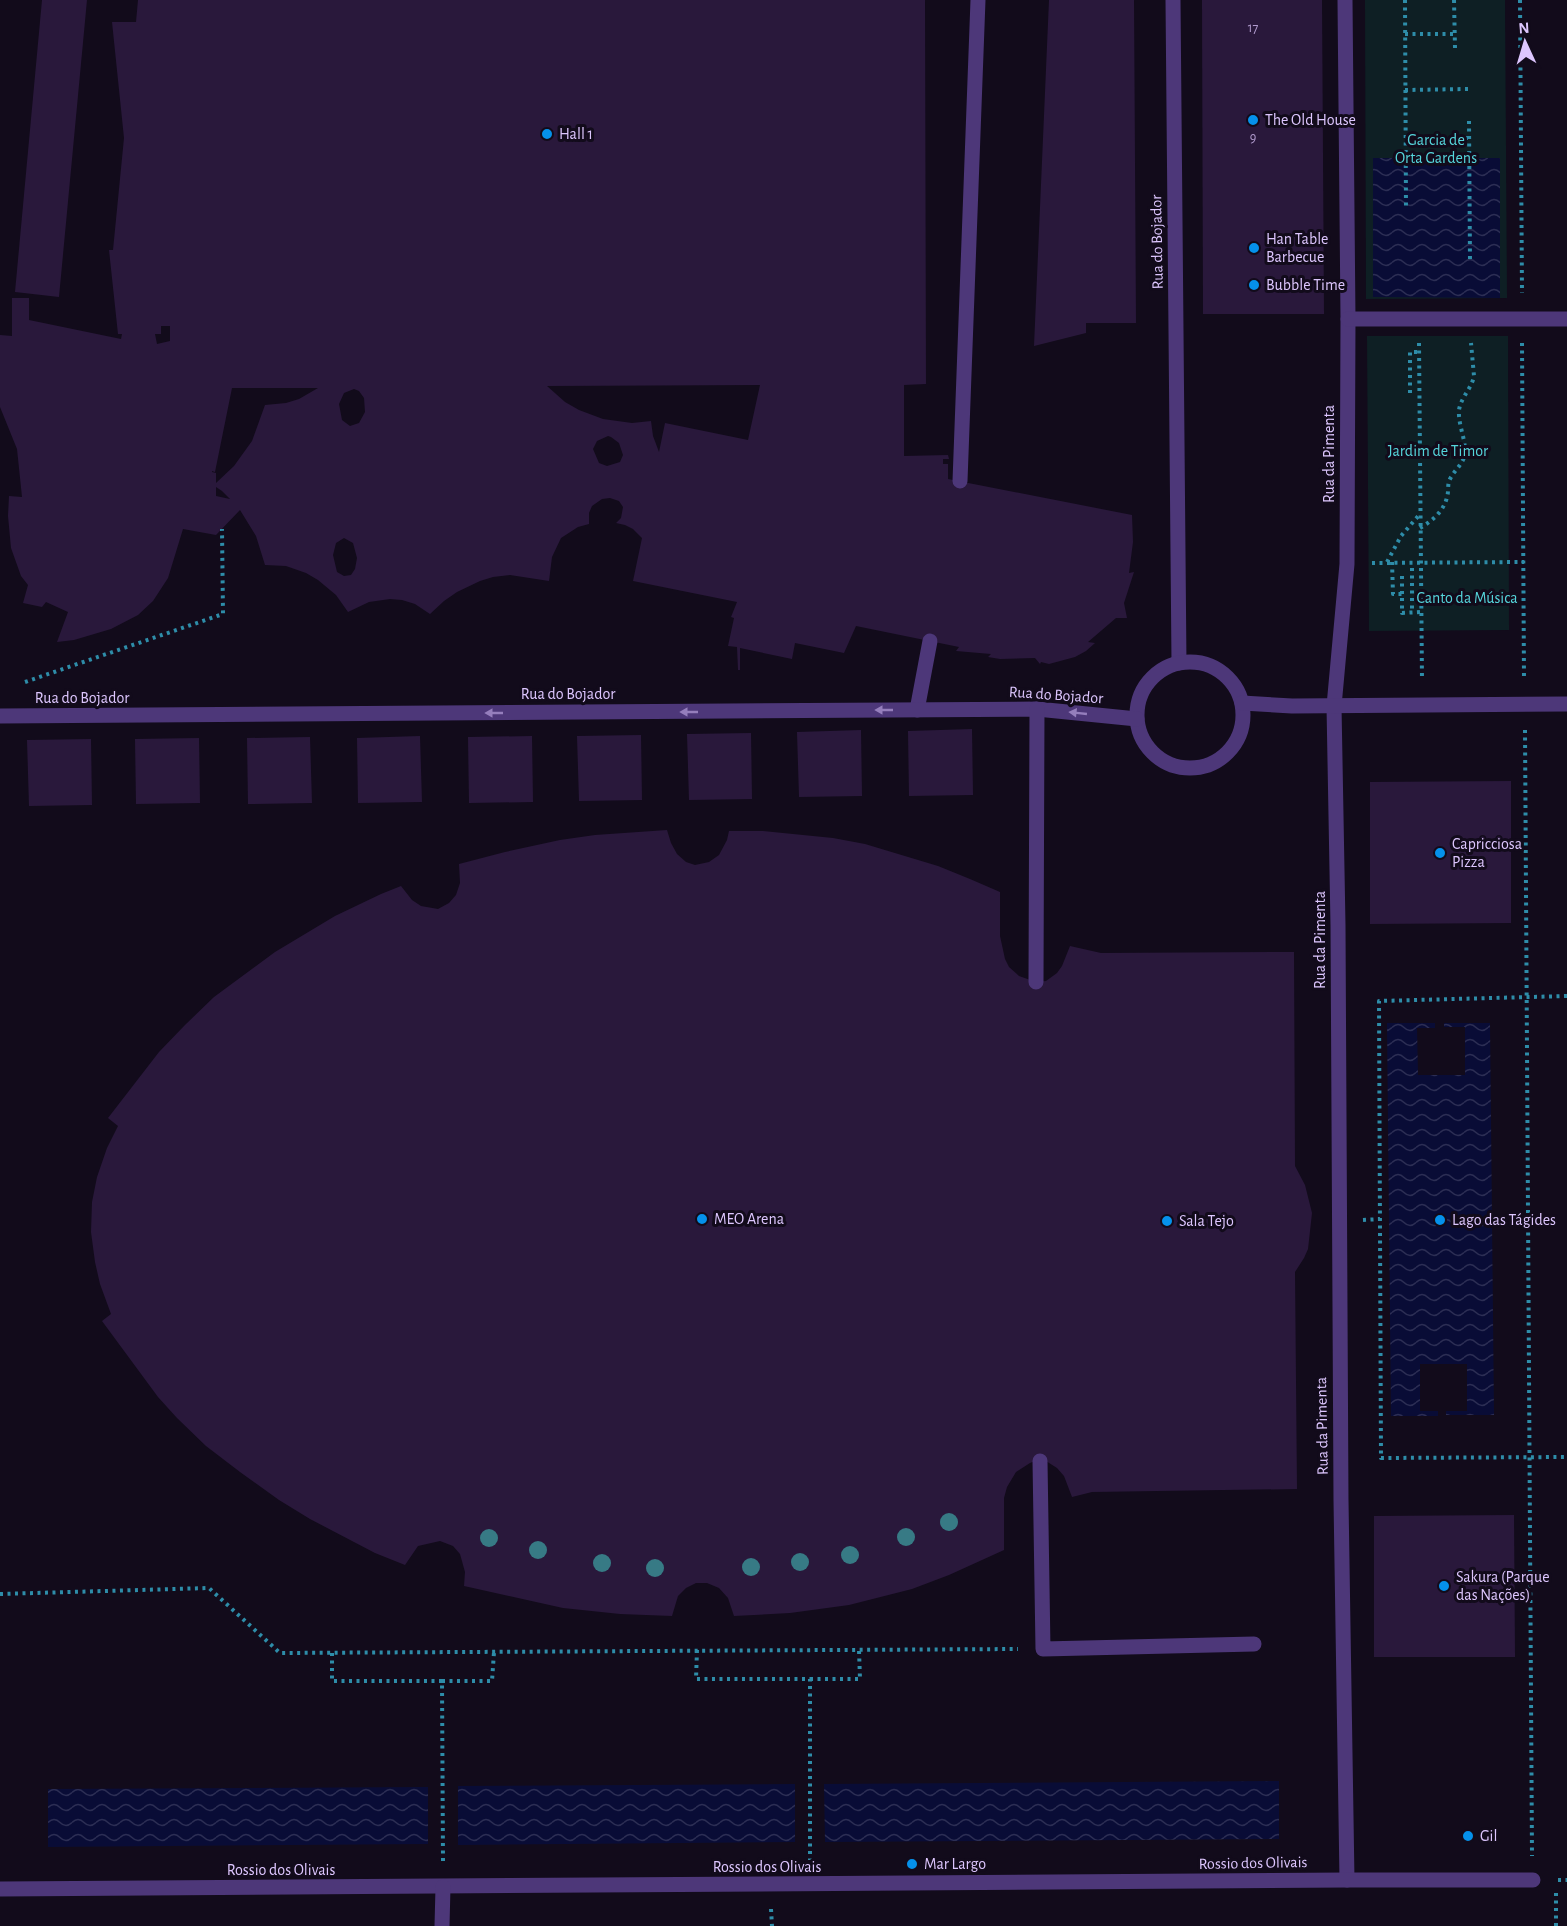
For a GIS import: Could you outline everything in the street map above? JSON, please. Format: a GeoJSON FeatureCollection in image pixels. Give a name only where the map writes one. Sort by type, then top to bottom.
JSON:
{"type":"FeatureCollection","features":[{"type":"Feature","properties":{"kind":"street"},"geometry":{"type":"LineString","coordinates":[[960,481],[978,0]]}},
{"type":"Feature","properties":{"kind":"street","name":"Rua do Bojador"},"geometry":{"type":"LineString","coordinates":[[1173,0],[1179,663]]}},
{"type":"Feature","properties":{"kind":"street","name":"Rua da Pimenta"},"geometry":{"type":"LineString","coordinates":[[1345,0],[1348,319],[1347,564],[1335,706],[1347,1880]]}},
{"type":"Feature","properties":{"kind":"street"},"geometry":{"type":"LineString","coordinates":[[1348,319],[1567,319]]}},
{"type":"Feature","properties":{"kind":"street"},"geometry":{"type":"LineString","coordinates":[[917,710],[930,641]]}},
{"type":"Feature","properties":{"kind":"street"},"geometry":{"type":"LineString","coordinates":[[1179,663],[1198,663],[1216,669],[1233,683],[1242,703],[1243,721],[1238,737],[1228,752],[1215,762],[1198,768],[1180,768],[1164,762],[1150,751],[1141,736],[1137,719],[1138,700],[1147,684],[1161,670],[1179,663]]}},
{"type":"Feature","properties":{"kind":"street"},"geometry":{"type":"LineString","coordinates":[[1242,703],[1335,706],[1567,704]]}},
{"type":"Feature","properties":{"kind":"street"},"geometry":{"type":"LineString","coordinates":[[1036,982],[1037,709]]}},
{"type":"Feature","properties":{"kind":"street","name":"Rua do Bojador"},"geometry":{"type":"LineString","coordinates":[[0,716],[1037,709],[1137,719]]}},
{"type":"Feature","properties":{"kind":"street"},"geometry":{"type":"LineString","coordinates":[[1040,1461],[1043,1649],[1254,1644]]}},
{"type":"Feature","properties":{"kind":"street","name":"Rossio dos Olivais"},"geometry":{"type":"LineString","coordinates":[[1,1889],[1533,1880]]}},
{"type":"Feature","properties":{"kind":"street"},"geometry":{"type":"LineString","coordinates":[[442,1926],[443,1887]]}},
{"type":"Feature","properties":{"kind":"path"},"geometry":{"type":"LineString","coordinates":[[1405,0],[1406,210]]}},
{"type":"Feature","properties":{"kind":"path"},"geometry":{"type":"LineString","coordinates":[[1454,0],[1455,48]]}},
{"type":"Feature","properties":{"kind":"path"},"geometry":{"type":"LineString","coordinates":[[1520,0],[1533,1880]]}},
{"type":"Feature","properties":{"kind":"path"},"geometry":{"type":"LineString","coordinates":[[1405,34],[1455,34]]}},
{"type":"Feature","properties":{"kind":"path"},"geometry":{"type":"LineString","coordinates":[[1405,90],[1468,89]]}},
{"type":"Feature","properties":{"kind":"path"},"geometry":{"type":"LineString","coordinates":[[1469,121],[1470,261]]}},
{"type":"Feature","properties":{"kind":"path"},"geometry":{"type":"LineString","coordinates":[[1405,138],[1470,138]]}},
{"type":"Feature","properties":{"kind":"path"},"geometry":{"type":"LineString","coordinates":[[1419,336],[1422,705]]}},
{"type":"Feature","properties":{"kind":"path"},"geometry":{"type":"LineString","coordinates":[[1420,528],[1434,519],[1444,505],[1450,478],[1461,464],[1465,454],[1459,410],[1474,376],[1471,336]]}},
{"type":"Feature","properties":{"kind":"path"},"geometry":{"type":"LineString","coordinates":[[1410,393],[1410,352],[1419,352]]}},
{"type":"Feature","properties":{"kind":"path"},"geometry":{"type":"LineString","coordinates":[[1402,594],[1393,594],[1389,562],[1401,536],[1420,513]]}},
{"type":"Feature","properties":{"kind":"path"},"geometry":{"type":"LineString","coordinates":[[25,682],[223,614],[222,529]]}},
{"type":"Feature","properties":{"kind":"path"},"geometry":{"type":"LineString","coordinates":[[1347,564],[1524,561]]}},
{"type":"Feature","properties":{"kind":"path"},"geometry":{"type":"LineString","coordinates":[[1412,568],[1412,612]]}},
{"type":"Feature","properties":{"kind":"path"},"geometry":{"type":"LineString","coordinates":[[1402,572],[1402,613],[1421,612]]}},
{"type":"Feature","properties":{"kind":"path"},"geometry":{"type":"LineString","coordinates":[[1567,996],[1379,1000],[1381,1458],[1567,1457]]}},
{"type":"Feature","properties":{"kind":"path"},"geometry":{"type":"LineString","coordinates":[[0,1594],[209,1588],[280,1653],[1043,1649]]}},
{"type":"Feature","properties":{"kind":"path"},"geometry":{"type":"LineString","coordinates":[[697,1650],[696,1678],[860,1679],[859,1650]]}},
{"type":"Feature","properties":{"kind":"path"},"geometry":{"type":"LineString","coordinates":[[332,1653],[332,1681],[492,1681],[494,1652]]}},
{"type":"Feature","properties":{"kind":"path"},"geometry":{"type":"LineString","coordinates":[[810,1679],[810,1885]]}},
{"type":"Feature","properties":{"kind":"path"},"geometry":{"type":"LineString","coordinates":[[442,1681],[443,1887]]}},
{"type":"Feature","properties":{"kind":"path"},"geometry":{"type":"LineString","coordinates":[[1557,1926],[1556,1880],[1567,1880]]}},
{"type":"Feature","properties":{"kind":"green space","name":"Garcia de Orta Gardens"},"geometry":{"type":"Polygon","coordinates":[[[1365,0],[1505,0],[1507,298],[1366,299],[1365,0]]]}},
{"type":"Feature","properties":{"kind":"green space","name":"Jardim de Timor"},"geometry":{"type":"Polygon","coordinates":[[[1367,336],[1508,336],[1509,630],[1369,631],[1367,336]]]}},
{"type":"Feature","properties":{"kind":"water"},"geometry":{"type":"Polygon","coordinates":[[[1373,158],[1500,158],[1500,298],[1373,297],[1373,158]]]}},
{"type":"Feature","properties":{"kind":"water","name":"Lago das Tágides"},"geometry":{"type":"Polygon","coordinates":[[[1387,1023],[1435,1023],[1435,1028],[1417,1028],[1418,1075],[1465,1075],[1465,1027],[1444,1027],[1444,1023],[1490,1023],[1494,1415],[1446,1415],[1446,1411],[1467,1411],[1467,1364],[1420,1364],[1420,1411],[1438,1411],[1438,1416],[1391,1416],[1387,1023]]]}},
{"type":"Feature","properties":{"kind":"water"},"geometry":{"type":"Polygon","coordinates":[[[1279,1781],[1279,1839],[825,1842],[824,1784],[1279,1781]]]}},
{"type":"Feature","properties":{"kind":"water"},"geometry":{"type":"Polygon","coordinates":[[[795,1784],[795,1842],[458,1845],[458,1786],[795,1784]]]}},
{"type":"Feature","properties":{"kind":"water"},"geometry":{"type":"Polygon","coordinates":[[[428,1787],[428,1844],[48,1847],[48,1789],[428,1787]]]}},
{"type":"Feature","properties":{"kind":"building"},"geometry":{"type":"Polygon","coordinates":[[[42,0],[87,0],[59,297],[15,292],[42,0]]]}},
{"type":"Feature","properties":{"kind":"building"},"geometry":{"type":"Polygon","coordinates":[[[138,0],[925,0],[926,384],[904,385],[904,456],[948,455],[949,459],[943,459],[943,464],[948,464],[948,479],[1132,515],[1133,542],[1129,573],[1134,572],[1124,603],[1127,618],[1116,618],[1088,642],[1095,643],[1086,651],[1075,657],[1049,664],[1041,662],[1040,664],[1035,658],[1000,659],[988,657],[991,654],[956,651],[959,647],[856,626],[844,653],[795,643],[792,659],[740,648],[740,670],[738,670],[737,647],[728,646],[734,618],[731,617],[737,602],[633,581],[642,538],[633,529],[616,523],[621,518],[623,507],[619,501],[610,498],[602,499],[592,506],[589,513],[589,524],[578,527],[561,538],[552,557],[549,581],[510,575],[493,577],[457,592],[430,614],[415,604],[390,599],[369,602],[348,612],[336,595],[306,573],[286,566],[265,565],[256,536],[240,510],[216,535],[183,529],[168,578],[153,601],[138,615],[111,629],[74,640],[57,642],[68,612],[46,602],[42,607],[23,603],[28,585],[21,576],[11,548],[9,496],[22,497],[17,449],[0,407],[0,335],[12,336],[12,298],[29,298],[29,320],[121,339],[122,334],[118,334],[109,250],[113,250],[124,138],[112,22],[136,22],[138,0]],[[161,326],[161,334],[155,334],[157,344],[170,341],[170,326],[161,326]],[[760,385],[547,386],[565,402],[603,419],[632,423],[651,421],[653,436],[659,452],[665,423],[748,440],[760,385]],[[232,388],[215,472],[212,471],[216,473],[216,483],[234,466],[252,441],[265,405],[299,399],[318,388],[232,388]],[[354,389],[344,393],[339,404],[342,420],[350,426],[359,423],[365,412],[364,398],[359,391],[354,389]],[[608,436],[597,441],[593,449],[599,463],[607,466],[620,462],[623,455],[619,443],[608,436]],[[216,487],[216,496],[230,499],[222,491],[216,487]],[[344,538],[336,543],[333,555],[337,572],[344,576],[351,575],[357,558],[353,543],[344,538]]]}},
{"type":"Feature","properties":{"kind":"building"},"geometry":{"type":"Polygon","coordinates":[[[1049,0],[1134,0],[1136,323],[1086,323],[1086,333],[1034,346],[1049,0]]]}},
{"type":"Feature","properties":{"kind":"building"},"geometry":{"type":"Polygon","coordinates":[[[1202,0],[1322,0],[1324,314],[1203,314],[1202,0]]]}},
{"type":"Feature","properties":{"kind":"building"},"geometry":{"type":"Polygon","coordinates":[[[972,729],[973,795],[909,796],[908,731],[972,729]]]}},
{"type":"Feature","properties":{"kind":"building"},"geometry":{"type":"Polygon","coordinates":[[[861,730],[862,796],[799,797],[797,732],[861,730]]]}},
{"type":"Feature","properties":{"kind":"building"},"geometry":{"type":"Polygon","coordinates":[[[751,733],[752,799],[689,800],[687,734],[751,733]]]}},
{"type":"Feature","properties":{"kind":"building"},"geometry":{"type":"Polygon","coordinates":[[[641,735],[642,800],[579,801],[577,736],[641,735]]]}},
{"type":"Feature","properties":{"kind":"building"},"geometry":{"type":"Polygon","coordinates":[[[420,736],[422,802],[358,803],[357,738],[420,736]]]}},
{"type":"Feature","properties":{"kind":"building"},"geometry":{"type":"Polygon","coordinates":[[[532,736],[533,802],[469,803],[468,737],[532,736]]]}},
{"type":"Feature","properties":{"kind":"building"},"geometry":{"type":"Polygon","coordinates":[[[310,737],[312,803],[248,804],[247,738],[310,737]]]}},
{"type":"Feature","properties":{"kind":"building"},"geometry":{"type":"Polygon","coordinates":[[[199,738],[200,803],[136,804],[135,739],[199,738]]]}},
{"type":"Feature","properties":{"kind":"building"},"geometry":{"type":"Polygon","coordinates":[[[91,739],[92,805],[29,806],[27,740],[91,739]]]}},
{"type":"Feature","properties":{"kind":"building","name":"Capricciosa Pizza"},"geometry":{"type":"Polygon","coordinates":[[[1511,781],[1511,923],[1370,924],[1370,782],[1511,781]]]}},
{"type":"Feature","properties":{"kind":"building","name":"MEO Arena"},"geometry":{"type":"Polygon","coordinates":[[[667,830],[677,854],[686,862],[695,865],[709,862],[719,855],[729,831],[763,831],[833,838],[865,844],[938,866],[970,879],[1000,892],[1000,936],[1005,959],[1009,967],[1019,976],[1036,982],[1046,981],[1057,973],[1070,946],[1101,953],[1294,952],[1295,1166],[1305,1185],[1312,1213],[1308,1249],[1295,1272],[1297,1489],[1092,1492],[1072,1497],[1064,1476],[1057,1468],[1046,1461],[1035,1461],[1016,1472],[1007,1487],[1004,1498],[1004,1550],[912,1589],[849,1605],[790,1613],[734,1616],[728,1598],[719,1588],[707,1583],[696,1583],[686,1588],[678,1596],[672,1616],[620,1614],[563,1608],[464,1586],[465,1572],[460,1554],[453,1546],[440,1541],[418,1546],[405,1565],[375,1553],[279,1500],[206,1446],[177,1418],[158,1397],[102,1321],[111,1314],[100,1284],[91,1232],[92,1202],[97,1177],[118,1126],[108,1118],[159,1052],[214,997],[275,952],[335,916],[381,894],[401,886],[412,900],[421,906],[438,909],[449,903],[456,895],[460,883],[459,864],[560,840],[667,830]]]}},
{"type":"Feature","properties":{"kind":"building","name":"Sakura (Parque das Nações)"},"geometry":{"type":"Polygon","coordinates":[[[1514,1515],[1515,1657],[1374,1657],[1374,1516],[1514,1515]]]}},
{"type":"Feature","properties":{"kind":"place","name":"The Old House"},"geometry":{"type":"Point","coordinates":[1253,120]}},
{"type":"Feature","properties":{"kind":"place","name":"Hall 1"},"geometry":{"type":"Point","coordinates":[547,134]}},
{"type":"Feature","properties":{"kind":"place","name":"Han Table Barbecue"},"geometry":{"type":"Point","coordinates":[1254,248]}},
{"type":"Feature","properties":{"kind":"place","name":"Bubble Time"},"geometry":{"type":"Point","coordinates":[1254,285]}},
{"type":"Feature","properties":{"kind":"place","name":"Capricciosa Pizza"},"geometry":{"type":"Point","coordinates":[1440,853]}},
{"type":"Feature","properties":{"kind":"place","name":"MEO Arena"},"geometry":{"type":"Point","coordinates":[702,1219]}},
{"type":"Feature","properties":{"kind":"place","name":"Lago das Tágides"},"geometry":{"type":"Point","coordinates":[1440,1220]}},
{"type":"Feature","properties":{"kind":"place","name":"Sala Tejo"},"geometry":{"type":"Point","coordinates":[1167,1221]}},
{"type":"Feature","properties":{"kind":"place","name":"Sakura (Parque das Nações)"},"geometry":{"type":"Point","coordinates":[1444,1586]}},
{"type":"Feature","properties":{"kind":"place","name":"Gil"},"geometry":{"type":"Point","coordinates":[1468,1836]}},
{"type":"Feature","properties":{"kind":"place","name":"Mar Largo"},"geometry":{"type":"Point","coordinates":[912,1864]}},
{"type":"Feature","properties":{"kind":"park label","name":"Canto da Música"},"geometry":{"type":"Point","coordinates":[1467,598]}}]}
